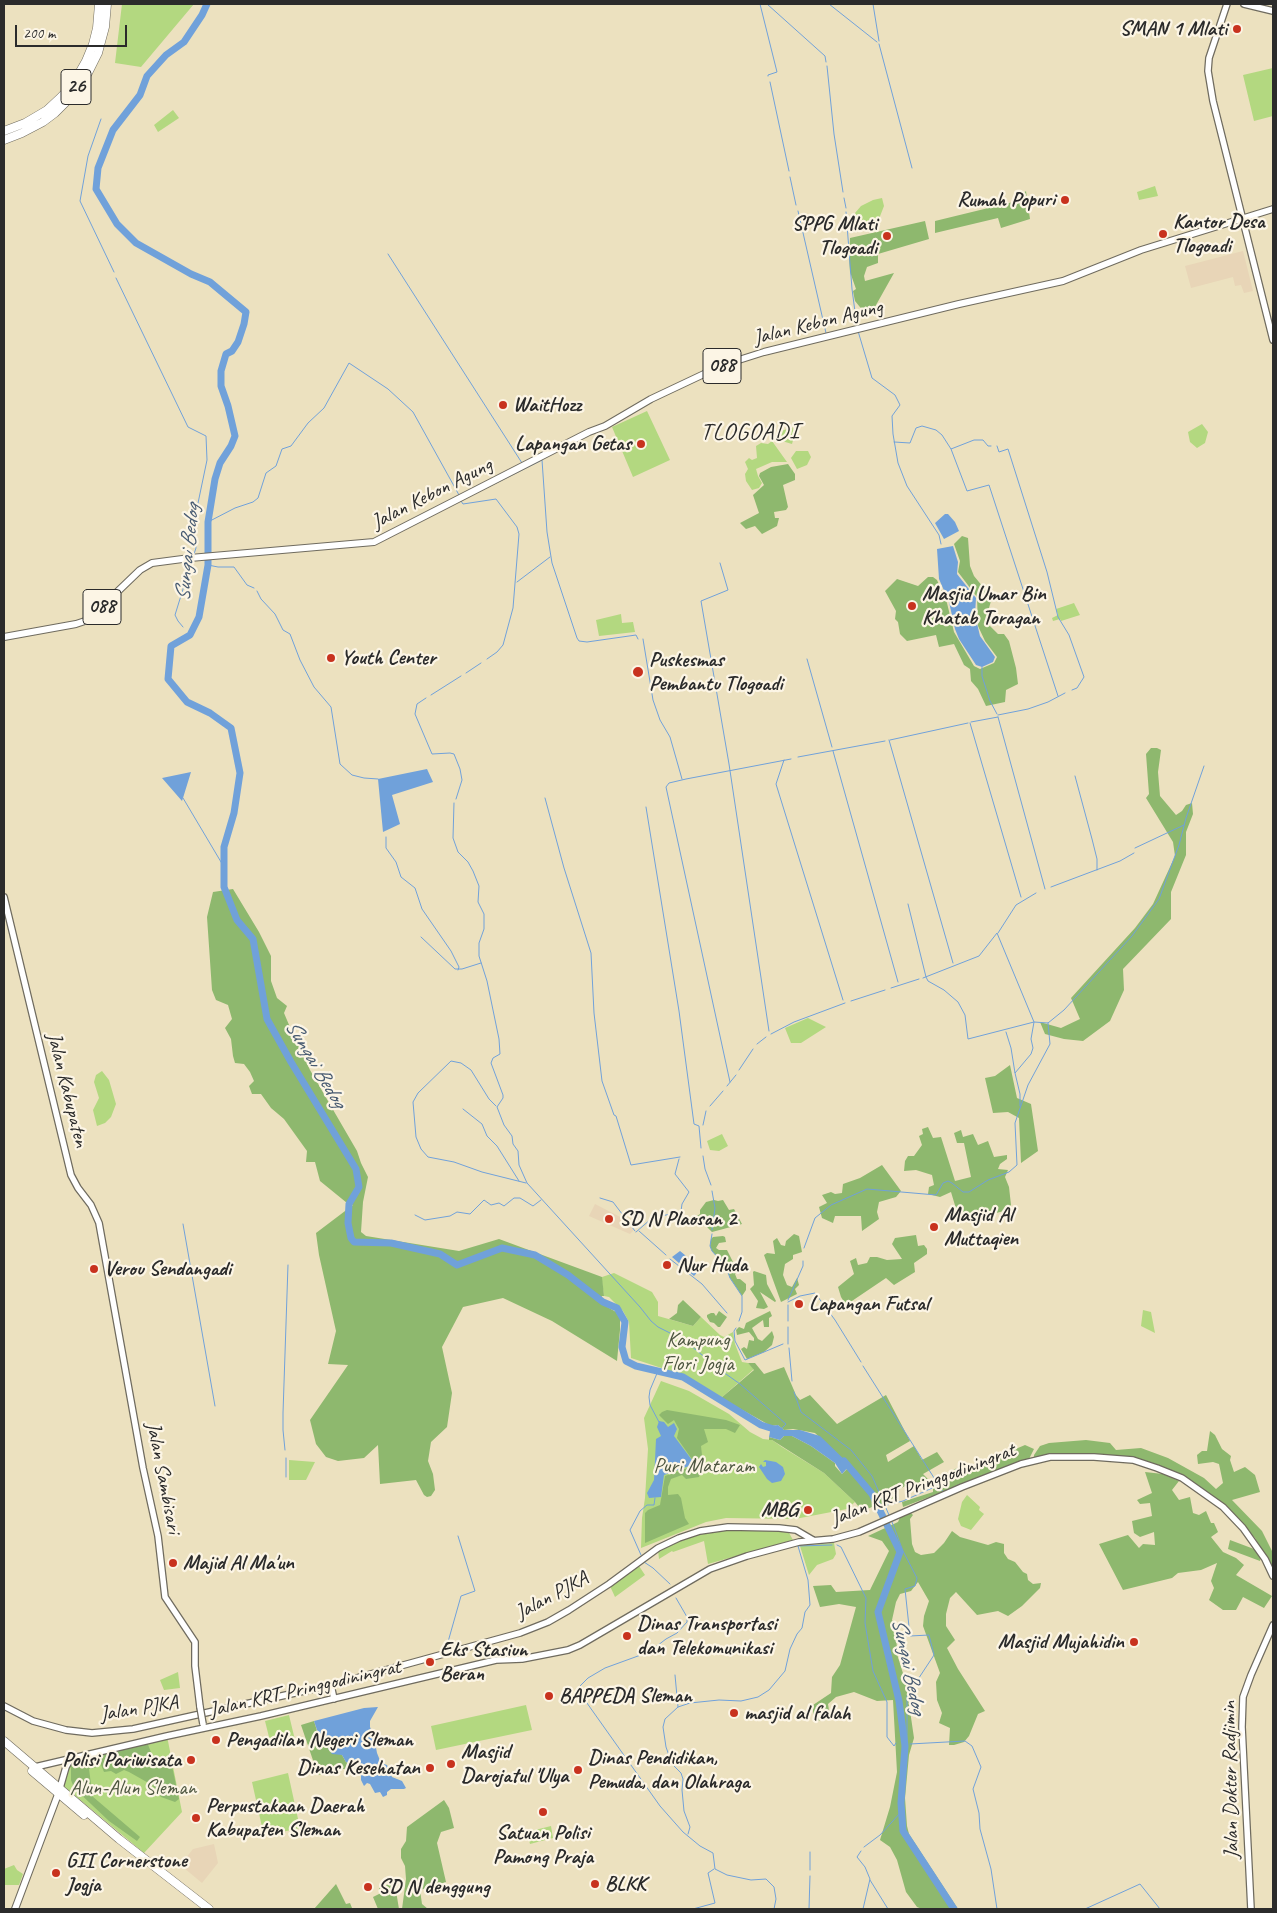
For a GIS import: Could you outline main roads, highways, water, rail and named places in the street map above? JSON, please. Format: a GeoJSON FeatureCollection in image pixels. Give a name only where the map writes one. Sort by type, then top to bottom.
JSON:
{"type":"FeatureCollection","features":[{"type":"Feature","properties":{"kind":"highway","name":"26"},"geometry":{"type":"LineString","coordinates":[[6,128],[25,123],[47,110],[73,84],[93,44],[97,28],[98,4]]}},
{"type":"Feature","properties":{"kind":"highway","name":"26"},"geometry":{"type":"LineString","coordinates":[[4,138],[40,120],[62,103],[74,90],[87,69],[98,44],[105,4]]}},
{"type":"Feature","properties":{"kind":"highway"},"geometry":{"type":"LineString","coordinates":[[4,1741],[35,1767],[59,1791],[202,1909]]}},
{"type":"Feature","properties":{"kind":"highway"},"geometry":{"type":"LineString","coordinates":[[4,1747],[209,1909]]}},
{"type":"Feature","properties":{"kind":"main road"},"geometry":{"type":"LineString","coordinates":[[1227,4],[1209,58],[1208,71],[1213,101],[1273,340]]}},
{"type":"Feature","properties":{"kind":"main road"},"geometry":{"type":"LineString","coordinates":[[1244,4],[1272,11]]}},
{"type":"Feature","properties":{"kind":"main road","name":"Jalan Kebon Agung"},"geometry":{"type":"LineString","coordinates":[[4,637],[83,622],[90,619],[140,570],[149,564],[190,558],[374,542],[589,432],[605,426],[651,399],[723,365],[764,352],[1062,281],[1141,250],[1273,209]]}},
{"type":"Feature","properties":{"kind":"main road","name":"Jalan Kabupaten"},"geometry":{"type":"LineString","coordinates":[[4,897],[72,1175],[97,1217],[110,1286]]}},
{"type":"Feature","properties":{"kind":"main road","name":"Jalan Sambisari"},"geometry":{"type":"LineString","coordinates":[[110,1286],[143,1468],[158,1536],[165,1597],[195,1642],[195,1666],[204,1726]]}},
{"type":"Feature","properties":{"kind":"main road","name":"Jalan KRT Pringgodiningrat"},"geometry":{"type":"LineString","coordinates":[[35,1767],[204,1726],[334,1699],[496,1660],[522,1659],[568,1650],[580,1646],[710,1570],[747,1556],[799,1542],[833,1539],[859,1532],[962,1487],[1021,1464],[1050,1457],[1108,1457],[1133,1460],[1182,1478],[1223,1507],[1252,1538],[1270,1566],[1273,1576]]}},
{"type":"Feature","properties":{"kind":"main road","name":"Jalan PJKA"},"geometry":{"type":"LineString","coordinates":[[4,1706],[34,1721],[79,1732],[106,1733],[133,1729],[331,1685],[487,1643],[548,1622],[609,1584],[658,1548],[678,1538],[700,1531],[728,1527],[779,1528],[798,1531],[813,1540]]}},
{"type":"Feature","properties":{"kind":"main road","name":"Jalan Dokter Radjimin"},"geometry":{"type":"LineString","coordinates":[[1251,1909],[1242,1727],[1243,1697],[1273,1625]]}},
{"type":"Feature","properties":{"kind":"main road"},"geometry":{"type":"LineString","coordinates":[[331,1685],[334,1699]]}},
{"type":"Feature","properties":{"kind":"main road"},"geometry":{"type":"LineString","coordinates":[[15,1909],[70,1760]]}},
{"type":"Feature","properties":{"kind":"water"},"geometry":{"type":"Polygon","coordinates":[[[945,514],[948,514],[955,522],[959,531],[944,539],[935,523],[945,514]]]}},
{"type":"Feature","properties":{"kind":"water"},"geometry":{"type":"Polygon","coordinates":[[[953,546],[958,562],[957,574],[976,598],[975,615],[980,636],[995,657],[993,662],[982,667],[976,665],[959,639],[949,602],[939,579],[937,549],[953,546]]]}},
{"type":"Feature","properties":{"kind":"water"},"geometry":{"type":"Polygon","coordinates":[[[427,769],[433,782],[392,795],[400,824],[383,832],[378,779],[427,769]]]}},
{"type":"Feature","properties":{"kind":"water"},"geometry":{"type":"Polygon","coordinates":[[[191,772],[183,798],[182,801],[162,778],[191,772]]]}},
{"type":"Feature","properties":{"kind":"water"},"geometry":{"type":"Polygon","coordinates":[[[680,1251],[701,1268],[694,1276],[672,1257],[680,1251]]]}},
{"type":"Feature","properties":{"kind":"water"},"geometry":{"type":"Polygon","coordinates":[[[659,1421],[664,1422],[668,1427],[674,1423],[677,1429],[674,1436],[695,1464],[664,1475],[661,1497],[649,1498],[647,1493],[654,1480],[656,1439],[661,1436],[657,1427],[659,1421]]]}},
{"type":"Feature","properties":{"kind":"water"},"geometry":{"type":"Polygon","coordinates":[[[778,1425],[784,1430],[800,1430],[820,1436],[850,1465],[842,1474],[835,1463],[811,1446],[792,1436],[784,1436],[780,1440],[769,1437],[771,1426],[778,1425]]]}},
{"type":"Feature","properties":{"kind":"water"},"geometry":{"type":"Polygon","coordinates":[[[765,1460],[776,1462],[783,1467],[785,1474],[781,1481],[772,1483],[767,1479],[759,1467],[761,1464],[763,1467],[766,1466],[766,1462],[763,1462],[765,1460]]]}},
{"type":"Feature","properties":{"kind":"water"},"geometry":{"type":"Polygon","coordinates":[[[378,1707],[370,1721],[377,1753],[381,1763],[387,1765],[392,1777],[402,1781],[406,1788],[391,1789],[383,1797],[380,1792],[375,1793],[370,1784],[367,1783],[364,1786],[361,1776],[352,1765],[346,1762],[342,1755],[332,1754],[327,1747],[318,1742],[314,1735],[318,1733],[314,1721],[364,1708],[378,1707]]]}},
{"type":"Feature","properties":{"kind":"waterway","name":"Sungai Bedog"},"geometry":{"type":"LineString","coordinates":[[207,4],[184,42],[166,55],[147,76],[140,95],[113,130],[98,168],[96,189],[117,224],[136,243],[191,274],[210,282],[246,312],[238,342],[232,351],[226,354],[221,371],[221,386],[235,436],[220,463],[215,479],[208,522],[208,565],[199,617],[190,635],[171,646],[168,679],[187,702],[210,713],[231,728],[240,773],[234,813],[224,847],[224,887],[237,920],[253,939],[267,1019],[356,1169],[359,1187],[349,1204],[348,1223],[351,1238],[354,1242],[391,1243],[440,1254],[457,1265],[502,1248],[535,1255],[568,1275],[603,1302],[617,1308],[625,1322],[622,1347],[626,1361],[636,1366],[683,1377],[761,1425],[780,1431]]}},
{"type":"Feature","properties":{"kind":"waterway"},"geometry":{"type":"LineString","coordinates":[[760,4],[777,72],[768,76]]}},
{"type":"Feature","properties":{"kind":"waterway"},"geometry":{"type":"LineString","coordinates":[[767,4],[825,56],[826,62]]}},
{"type":"Feature","properties":{"kind":"waterway"},"geometry":{"type":"LineString","coordinates":[[829,4],[877,42]]}},
{"type":"Feature","properties":{"kind":"waterway"},"geometry":{"type":"LineString","coordinates":[[873,4],[879,41]]}},
{"type":"Feature","properties":{"kind":"waterway"},"geometry":{"type":"LineString","coordinates":[[879,44],[912,168]]}},
{"type":"Feature","properties":{"kind":"waterway"},"geometry":{"type":"LineString","coordinates":[[827,66],[834,134],[843,192]]}},
{"type":"Feature","properties":{"kind":"waterway"},"geometry":{"type":"LineString","coordinates":[[770,82],[789,171]]}},
{"type":"Feature","properties":{"kind":"waterway"},"geometry":{"type":"LineString","coordinates":[[101,119],[88,156],[80,201],[114,272]]}},
{"type":"Feature","properties":{"kind":"waterway"},"geometry":{"type":"LineString","coordinates":[[790,177],[796,205]]}},
{"type":"Feature","properties":{"kind":"waterway"},"geometry":{"type":"LineString","coordinates":[[844,198],[846,208]]}},
{"type":"Feature","properties":{"kind":"waterway"},"geometry":{"type":"LineString","coordinates":[[798,211],[826,333]]}},
{"type":"Feature","properties":{"kind":"waterway"},"geometry":{"type":"LineString","coordinates":[[846,212],[857,327]]}},
{"type":"Feature","properties":{"kind":"waterway"},"geometry":{"type":"LineString","coordinates":[[388,254],[522,463]]}},
{"type":"Feature","properties":{"kind":"waterway"},"geometry":{"type":"LineString","coordinates":[[116,278],[188,427],[206,436],[207,460],[193,527],[196,548],[194,554]]}},
{"type":"Feature","properties":{"kind":"waterway"},"geometry":{"type":"LineString","coordinates":[[858,331],[872,378],[895,395],[900,405],[892,416],[898,463],[907,486],[939,535],[941,544]]}},
{"type":"Feature","properties":{"kind":"waterway"},"geometry":{"type":"LineString","coordinates":[[208,522],[258,498],[266,473],[276,466],[282,449],[291,446],[308,423],[324,408],[349,363],[388,389],[413,412],[459,495]]}},
{"type":"Feature","properties":{"kind":"waterway"},"geometry":{"type":"LineString","coordinates":[[894,442],[910,443],[916,428],[922,426],[936,430],[942,435],[951,449],[974,440],[983,440],[988,446],[991,446]]}},
{"type":"Feature","properties":{"kind":"waterway"},"geometry":{"type":"LineString","coordinates":[[997,446],[999,452],[1008,449],[1047,572],[1058,617],[1069,635],[1084,677],[1077,688],[1072,690]]}},
{"type":"Feature","properties":{"kind":"waterway"},"geometry":{"type":"LineString","coordinates":[[951,449],[967,491],[989,485],[1058,696]]}},
{"type":"Feature","properties":{"kind":"waterway"},"geometry":{"type":"LineString","coordinates":[[466,498],[542,460],[547,532],[552,563],[577,638],[579,641],[587,642],[636,635],[638,639]]}},
{"type":"Feature","properties":{"kind":"waterway"},"geometry":{"type":"LineString","coordinates":[[461,501],[463,504],[496,499],[517,527],[519,534],[513,608],[503,645],[487,659]]}},
{"type":"Feature","properties":{"kind":"waterway"},"geometry":{"type":"LineString","coordinates":[[517,582],[550,557]]}},
{"type":"Feature","properties":{"kind":"waterway"},"geometry":{"type":"LineString","coordinates":[[183,627],[175,615],[192,560]]}},
{"type":"Feature","properties":{"kind":"waterway"},"geometry":{"type":"LineString","coordinates":[[720,563],[728,590],[701,601],[729,764],[769,1031]]}},
{"type":"Feature","properties":{"kind":"waterway"},"geometry":{"type":"LineString","coordinates":[[208,565],[234,567],[247,585],[254,588]]}},
{"type":"Feature","properties":{"kind":"waterway"},"geometry":{"type":"LineString","coordinates":[[257,591],[261,599],[275,614],[283,630],[290,634],[300,660],[314,687],[331,707],[340,764],[352,775],[378,779]]}},
{"type":"Feature","properties":{"kind":"waterway"},"geometry":{"type":"LineString","coordinates":[[643,639],[653,700],[660,720],[670,737],[682,779]]}},
{"type":"Feature","properties":{"kind":"waterway"},"geometry":{"type":"LineString","coordinates":[[807,659],[832,747]]}},
{"type":"Feature","properties":{"kind":"waterway"},"geometry":{"type":"LineString","coordinates":[[466,673],[481,663]]}},
{"type":"Feature","properties":{"kind":"waterway"},"geometry":{"type":"LineString","coordinates":[[982,667],[982,676],[990,701],[997,714]]}},
{"type":"Feature","properties":{"kind":"waterway"},"geometry":{"type":"LineString","coordinates":[[431,695],[461,676]]}},
{"type":"Feature","properties":{"kind":"waterway"},"geometry":{"type":"LineString","coordinates":[[998,715],[1028,709],[1048,702],[1065,693]]}},
{"type":"Feature","properties":{"kind":"waterway"},"geometry":{"type":"LineString","coordinates":[[426,698],[417,704],[415,714],[432,754],[454,754],[462,780],[456,799]]}},
{"type":"Feature","properties":{"kind":"waterway"},"geometry":{"type":"LineString","coordinates":[[998,717],[1045,889]]}},
{"type":"Feature","properties":{"kind":"waterway"},"geometry":{"type":"LineString","coordinates":[[971,722],[998,717]]}},
{"type":"Feature","properties":{"kind":"waterway"},"geometry":{"type":"LineString","coordinates":[[890,740],[968,723]]}},
{"type":"Feature","properties":{"kind":"waterway"},"geometry":{"type":"LineString","coordinates":[[970,723],[1021,897]]}},
{"type":"Feature","properties":{"kind":"waterway"},"geometry":{"type":"LineString","coordinates":[[889,740],[953,963]]}},
{"type":"Feature","properties":{"kind":"waterway"},"geometry":{"type":"LineString","coordinates":[[798,757],[885,741]]}},
{"type":"Feature","properties":{"kind":"waterway"},"geometry":{"type":"LineString","coordinates":[[833,751],[898,982]]}},
{"type":"Feature","properties":{"kind":"waterway"},"geometry":{"type":"LineString","coordinates":[[730,1082],[666,787],[669,783],[686,779],[791,759]]}},
{"type":"Feature","properties":{"kind":"waterway"},"geometry":{"type":"LineString","coordinates":[[784,760],[776,784],[843,1000]]}},
{"type":"Feature","properties":{"kind":"waterway"},"geometry":{"type":"LineString","coordinates":[[908,904],[926,977],[928,981],[944,990],[958,1002],[965,1015],[968,1039],[1034,1022],[1048,1023],[1064,1010],[1132,936],[1159,899],[1179,845],[1204,766]]}},
{"type":"Feature","properties":{"kind":"waterway"},"geometry":{"type":"LineString","coordinates":[[1075,776],[1097,859],[1097,870]]}},
{"type":"Feature","properties":{"kind":"waterway"},"geometry":{"type":"LineString","coordinates":[[183,798],[224,867]]}},
{"type":"Feature","properties":{"kind":"waterway"},"geometry":{"type":"LineString","coordinates":[[545,798],[564,868],[591,953],[594,1013],[602,1081],[616,1116],[631,1165],[680,1157]]}},
{"type":"Feature","properties":{"kind":"waterway"},"geometry":{"type":"LineString","coordinates":[[454,803],[453,838],[458,852],[468,862],[473,871],[479,886],[478,902],[484,914],[484,929],[479,943],[479,956],[487,981],[499,1039],[500,1054],[493,1058],[491,1063],[503,1095],[497,1107],[518,1151],[519,1165],[527,1183],[651,1321],[658,1327],[684,1340],[740,1384],[786,1424],[782,1428]]}},
{"type":"Feature","properties":{"kind":"waterway"},"geometry":{"type":"LineString","coordinates":[[646,807],[679,1011],[694,1124],[699,1126],[701,1148]]}},
{"type":"Feature","properties":{"kind":"waterway"},"geometry":{"type":"LineString","coordinates":[[1135,848],[1184,825]]}},
{"type":"Feature","properties":{"kind":"waterway"},"geometry":{"type":"LineString","coordinates":[[386,837],[386,848],[396,862],[401,877],[415,888],[422,909],[451,951],[459,967],[458,970]]}},
{"type":"Feature","properties":{"kind":"waterway"},"geometry":{"type":"LineString","coordinates":[[1051,887],[1120,861],[1134,853]]}},
{"type":"Feature","properties":{"kind":"waterway"},"geometry":{"type":"LineString","coordinates":[[998,933],[1016,905],[1036,893]]}},
{"type":"Feature","properties":{"kind":"waterway"},"geometry":{"type":"LineString","coordinates":[[923,978],[979,956],[997,933],[1034,1022],[1031,1054],[1015,1073],[1006,1032]]}},
{"type":"Feature","properties":{"kind":"waterway"},"geometry":{"type":"LineString","coordinates":[[421,937],[455,969],[462,969],[481,963]]}},
{"type":"Feature","properties":{"kind":"waterway"},"geometry":{"type":"LineString","coordinates":[[891,988],[919,979]]}},
{"type":"Feature","properties":{"kind":"waterway"},"geometry":{"type":"LineString","coordinates":[[851,1001],[885,990]]}},
{"type":"Feature","properties":{"kind":"waterway"},"geometry":{"type":"LineString","coordinates":[[771,1034],[794,1022],[845,1003]]}},
{"type":"Feature","properties":{"kind":"waterway"},"geometry":{"type":"LineString","coordinates":[[804,1248],[815,1218],[831,1205],[867,1189],[936,1195],[943,1183],[948,1181],[963,1192],[969,1192],[988,1180],[1009,1172],[1017,1165],[1015,1123],[1028,1085],[1050,1044],[1048,1023]]}},
{"type":"Feature","properties":{"kind":"waterway"},"geometry":{"type":"LineString","coordinates":[[757,1044],[766,1037]]}},
{"type":"Feature","properties":{"kind":"waterway"},"geometry":{"type":"LineString","coordinates":[[739,1070],[753,1049]]}},
{"type":"Feature","properties":{"kind":"waterway"},"geometry":{"type":"LineString","coordinates":[[496,1106],[489,1099],[471,1070],[461,1063],[451,1061],[418,1093],[413,1102],[416,1137],[421,1149],[428,1157],[454,1162],[482,1172],[526,1183]]}},
{"type":"Feature","properties":{"kind":"waterway"},"geometry":{"type":"LineString","coordinates":[[1015,1073],[1020,1094],[1020,1106]]}},
{"type":"Feature","properties":{"kind":"waterway"},"geometry":{"type":"LineString","coordinates":[[727,1086],[736,1075]]}},
{"type":"Feature","properties":{"kind":"waterway"},"geometry":{"type":"LineString","coordinates":[[710,1106],[723,1091]]}},
{"type":"Feature","properties":{"kind":"waterway"},"geometry":{"type":"LineString","coordinates":[[463,1109],[482,1124],[487,1136],[497,1146],[519,1181]]}},
{"type":"Feature","properties":{"kind":"waterway"},"geometry":{"type":"LineString","coordinates":[[703,1125],[706,1111]]}},
{"type":"Feature","properties":{"kind":"waterway"},"geometry":{"type":"LineString","coordinates":[[703,1156],[705,1169],[711,1185]]}},
{"type":"Feature","properties":{"kind":"waterway"},"geometry":{"type":"LineString","coordinates":[[636,1232],[651,1219],[681,1211],[682,1204],[689,1192],[675,1174],[679,1159]]}},
{"type":"Feature","properties":{"kind":"waterway"},"geometry":{"type":"LineString","coordinates":[[712,1191],[715,1208],[712,1230]]}},
{"type":"Feature","properties":{"kind":"waterway"},"geometry":{"type":"LineString","coordinates":[[415,1215],[425,1220],[450,1216],[457,1212],[470,1214],[484,1200],[491,1205],[499,1203],[504,1206],[514,1198],[520,1198],[533,1206],[541,1200]]}},
{"type":"Feature","properties":{"kind":"waterway"},"geometry":{"type":"LineString","coordinates":[[600,1198],[613,1202],[635,1231]]}},
{"type":"Feature","properties":{"kind":"waterway"},"geometry":{"type":"LineString","coordinates":[[183,1224],[215,1406]]}},
{"type":"Feature","properties":{"kind":"waterway"},"geometry":{"type":"LineString","coordinates":[[639,1231],[666,1255]]}},
{"type":"Feature","properties":{"kind":"waterway"},"geometry":{"type":"LineString","coordinates":[[712,1234],[710,1246],[712,1251],[726,1267],[730,1278],[742,1296],[742,1312],[739,1321]]}},
{"type":"Feature","properties":{"kind":"waterway"},"geometry":{"type":"LineString","coordinates":[[670,1259],[702,1284],[727,1313]]}},
{"type":"Feature","properties":{"kind":"waterway"},"geometry":{"type":"LineString","coordinates":[[788,1300],[803,1266],[803,1261]]}},
{"type":"Feature","properties":{"kind":"waterway"},"geometry":{"type":"LineString","coordinates":[[285,1450],[283,1413],[288,1265]]}},
{"type":"Feature","properties":{"kind":"waterway"},"geometry":{"type":"LineString","coordinates":[[788,1302],[800,1296],[815,1293],[835,1320],[861,1362]]}},
{"type":"Feature","properties":{"kind":"waterway"},"geometry":{"type":"LineString","coordinates":[[788,1305],[788,1321]]}},
{"type":"Feature","properties":{"kind":"waterway"},"geometry":{"type":"LineString","coordinates":[[788,1327],[788,1344]]}},
{"type":"Feature","properties":{"kind":"waterway"},"geometry":{"type":"LineString","coordinates":[[736,1328],[734,1331],[735,1341],[745,1360],[783,1344]]}},
{"type":"Feature","properties":{"kind":"waterway"},"geometry":{"type":"LineString","coordinates":[[789,1348],[792,1381]]}},
{"type":"Feature","properties":{"kind":"waterway"},"geometry":{"type":"LineString","coordinates":[[863,1366],[943,1492]]}},
{"type":"Feature","properties":{"kind":"waterway"},"geometry":{"type":"LineString","coordinates":[[658,1371],[649,1397],[650,1405],[659,1422]]}},
{"type":"Feature","properties":{"kind":"waterway"},"geometry":{"type":"LineString","coordinates":[[794,1392],[801,1412],[851,1450],[872,1476],[889,1515]]}},
{"type":"Feature","properties":{"kind":"waterway"},"geometry":{"type":"LineString","coordinates":[[286,1458],[286,1477]]}},
{"type":"Feature","properties":{"kind":"waterway","name":"Sungai Bedog"},"geometry":{"type":"LineString","coordinates":[[844,1461],[872,1494],[900,1552],[878,1612],[899,1701],[905,1746],[901,1803],[903,1831],[954,1909]]}},
{"type":"Feature","properties":{"kind":"waterway"},"geometry":{"type":"LineString","coordinates":[[887,1505],[903,1501],[939,1485]]}},
{"type":"Feature","properties":{"kind":"waterway"},"geometry":{"type":"LineString","coordinates":[[641,1555],[630,1530],[640,1511],[647,1505],[654,1505],[655,1498]]}},
{"type":"Feature","properties":{"kind":"waterway"},"geometry":{"type":"LineString","coordinates":[[892,1522],[903,1551],[917,1578],[915,1586],[905,1589],[910,1636],[929,1635],[934,1655],[907,1696],[907,1741]]}},
{"type":"Feature","properties":{"kind":"waterway"},"geometry":{"type":"LineString","coordinates":[[446,1649],[461,1596],[475,1591],[458,1536]]}},
{"type":"Feature","properties":{"kind":"waterway"},"geometry":{"type":"LineString","coordinates":[[798,1546],[832,1545]]}},
{"type":"Feature","properties":{"kind":"waterway"},"geometry":{"type":"LineString","coordinates":[[837,1545],[841,1547],[866,1598],[865,1623],[873,1671],[887,1702],[887,1737],[894,1746],[896,1743]]}},
{"type":"Feature","properties":{"kind":"waterway"},"geometry":{"type":"LineString","coordinates":[[688,1834],[690,1827],[684,1811],[683,1779],[681,1773],[672,1764],[666,1747],[663,1727],[665,1719],[678,1707],[690,1703],[719,1700],[741,1701],[758,1697],[769,1690],[785,1671],[790,1649],[802,1628],[805,1612],[810,1605],[808,1580],[798,1546]]}},
{"type":"Feature","properties":{"kind":"waterway"},"geometry":{"type":"LineString","coordinates":[[644,1562],[670,1584]]}},
{"type":"Feature","properties":{"kind":"waterway"},"geometry":{"type":"LineString","coordinates":[[676,1598],[687,1617],[687,1622],[677,1633],[649,1652],[605,1668],[588,1678],[577,1689],[660,1806],[683,1832],[700,1846],[713,1853],[715,1869],[727,1875],[751,1880],[766,1879],[774,1887],[776,1899],[774,1909]]}},
{"type":"Feature","properties":{"kind":"waterway"},"geometry":{"type":"LineString","coordinates":[[675,1675],[678,1707]]}},
{"type":"Feature","properties":{"kind":"waterway"},"geometry":{"type":"LineString","coordinates":[[910,1744],[965,1741],[972,1746],[981,1767],[973,1789],[979,1813],[980,1829],[991,1869],[997,1909]]}},
{"type":"Feature","properties":{"kind":"waterway"},"geometry":{"type":"LineString","coordinates":[[864,1847],[880,1835],[902,1811]]}},
{"type":"Feature","properties":{"kind":"waterway"},"geometry":{"type":"LineString","coordinates":[[861,1851],[857,1857],[865,1867],[870,1879],[863,1909]]}},
{"type":"Feature","properties":{"kind":"waterway"},"geometry":{"type":"LineString","coordinates":[[810,1852],[810,1870]]}},
{"type":"Feature","properties":{"kind":"waterway"},"geometry":{"type":"LineString","coordinates":[[693,1909],[715,1903],[708,1873],[714,1869]]}},
{"type":"Feature","properties":{"kind":"waterway"},"geometry":{"type":"LineString","coordinates":[[809,1909],[810,1876]]}},
{"type":"Feature","properties":{"kind":"waterway"},"geometry":{"type":"LineString","coordinates":[[870,1880],[888,1909]]}},
{"type":"Feature","properties":{"kind":"waterway"},"geometry":{"type":"LineString","coordinates":[[1085,1909],[1140,1884],[1160,1909]]}},
{"type":"Feature","properties":{"kind":"place","name":"SMAN 1 Mlati"},"geometry":{"type":"Point","coordinates":[1237,29]}},
{"type":"Feature","properties":{"kind":"place","name":"Rumah Popuri"},"geometry":{"type":"Point","coordinates":[1065,200]}},
{"type":"Feature","properties":{"kind":"place","name":"Kantor Desa Tlogoadi"},"geometry":{"type":"Point","coordinates":[1163,234]}},
{"type":"Feature","properties":{"kind":"place","name":"SPPG Mlati Tlogoadi"},"geometry":{"type":"Point","coordinates":[887,236]}},
{"type":"Feature","properties":{"kind":"place","name":"WaitHozz"},"geometry":{"type":"Point","coordinates":[503,405]}},
{"type":"Feature","properties":{"kind":"place","name":"Lapangan Getas"},"geometry":{"type":"Point","coordinates":[641,444]}},
{"type":"Feature","properties":{"kind":"place","name":"Masjid Umar Bin Khatab Toragan"},"geometry":{"type":"Point","coordinates":[912,606]}},
{"type":"Feature","properties":{"kind":"place","name":"Youth Center"},"geometry":{"type":"Point","coordinates":[331,658]}},
{"type":"Feature","properties":{"kind":"place","name":"Puskesmas Pembantu Tlogoadi"},"geometry":{"type":"Point","coordinates":[638,672]}},
{"type":"Feature","properties":{"kind":"place","name":"SD N Plaosan 2"},"geometry":{"type":"Point","coordinates":[609,1219]}},
{"type":"Feature","properties":{"kind":"place","name":"Masjid Al Muttaqien"},"geometry":{"type":"Point","coordinates":[934,1227]}},
{"type":"Feature","properties":{"kind":"place","name":"Nur Huda"},"geometry":{"type":"Point","coordinates":[667,1265]}},
{"type":"Feature","properties":{"kind":"place","name":"Verou Sendangadi"},"geometry":{"type":"Point","coordinates":[94,1269]}},
{"type":"Feature","properties":{"kind":"place","name":"Lapangan Futsal"},"geometry":{"type":"Point","coordinates":[799,1304]}},
{"type":"Feature","properties":{"kind":"place","name":"MBG"},"geometry":{"type":"Point","coordinates":[808,1510]}},
{"type":"Feature","properties":{"kind":"place","name":"Majid Al Ma'un"},"geometry":{"type":"Point","coordinates":[173,1563]}},
{"type":"Feature","properties":{"kind":"place","name":"Dinas Transportasi dan Telekomunikasi"},"geometry":{"type":"Point","coordinates":[627,1636]}},
{"type":"Feature","properties":{"kind":"place","name":"Masjid Mujahidin"},"geometry":{"type":"Point","coordinates":[1134,1642]}},
{"type":"Feature","properties":{"kind":"place","name":"Eks Stasiun Beran"},"geometry":{"type":"Point","coordinates":[430,1662]}},
{"type":"Feature","properties":{"kind":"place","name":"BAPPEDA Sleman"},"geometry":{"type":"Point","coordinates":[549,1696]}},
{"type":"Feature","properties":{"kind":"place","name":"masjid al falah"},"geometry":{"type":"Point","coordinates":[734,1713]}},
{"type":"Feature","properties":{"kind":"place","name":"Pengadilan Negeri Sleman"},"geometry":{"type":"Point","coordinates":[216,1740]}},
{"type":"Feature","properties":{"kind":"place","name":"Polisi Pariwisata"},"geometry":{"type":"Point","coordinates":[191,1760]}},
{"type":"Feature","properties":{"kind":"place","name":"Masjid Darojatul 'Ulya"},"geometry":{"type":"Point","coordinates":[451,1764]}},
{"type":"Feature","properties":{"kind":"place","name":"Dinas Kesehatan"},"geometry":{"type":"Point","coordinates":[430,1768]}},
{"type":"Feature","properties":{"kind":"place","name":"Dinas Pendidikan, Pemuda, dan Olahraga"},"geometry":{"type":"Point","coordinates":[578,1770]}},
{"type":"Feature","properties":{"kind":"place","name":"Satuan Polisi Pamong Praja"},"geometry":{"type":"Point","coordinates":[543,1812]}},
{"type":"Feature","properties":{"kind":"place","name":"Perpustakaan Daerah Kabupaten Sleman"},"geometry":{"type":"Point","coordinates":[196,1818]}},
{"type":"Feature","properties":{"kind":"place","name":"GII Cornerstone Jogja"},"geometry":{"type":"Point","coordinates":[56,1873]}},
{"type":"Feature","properties":{"kind":"place","name":"BLKK"},"geometry":{"type":"Point","coordinates":[595,1884]}},
{"type":"Feature","properties":{"kind":"place","name":"SD N denggung"},"geometry":{"type":"Point","coordinates":[368,1887]}},
{"type":"Feature","properties":{"kind":"district","name":"TLOGOADI"},"geometry":{"type":"Point","coordinates":[750,433]}},
{"type":"Feature","properties":{"kind":"park label","name":"Kampung Flori Jogja"},"geometry":{"type":"Point","coordinates":[698,1352]}},
{"type":"Feature","properties":{"kind":"park label","name":"Puri Mataram"},"geometry":{"type":"Point","coordinates":[704,1466]}},
{"type":"Feature","properties":{"kind":"park label","name":"Alun-Alun Sleman"},"geometry":{"type":"Point","coordinates":[133,1788]}}]}
